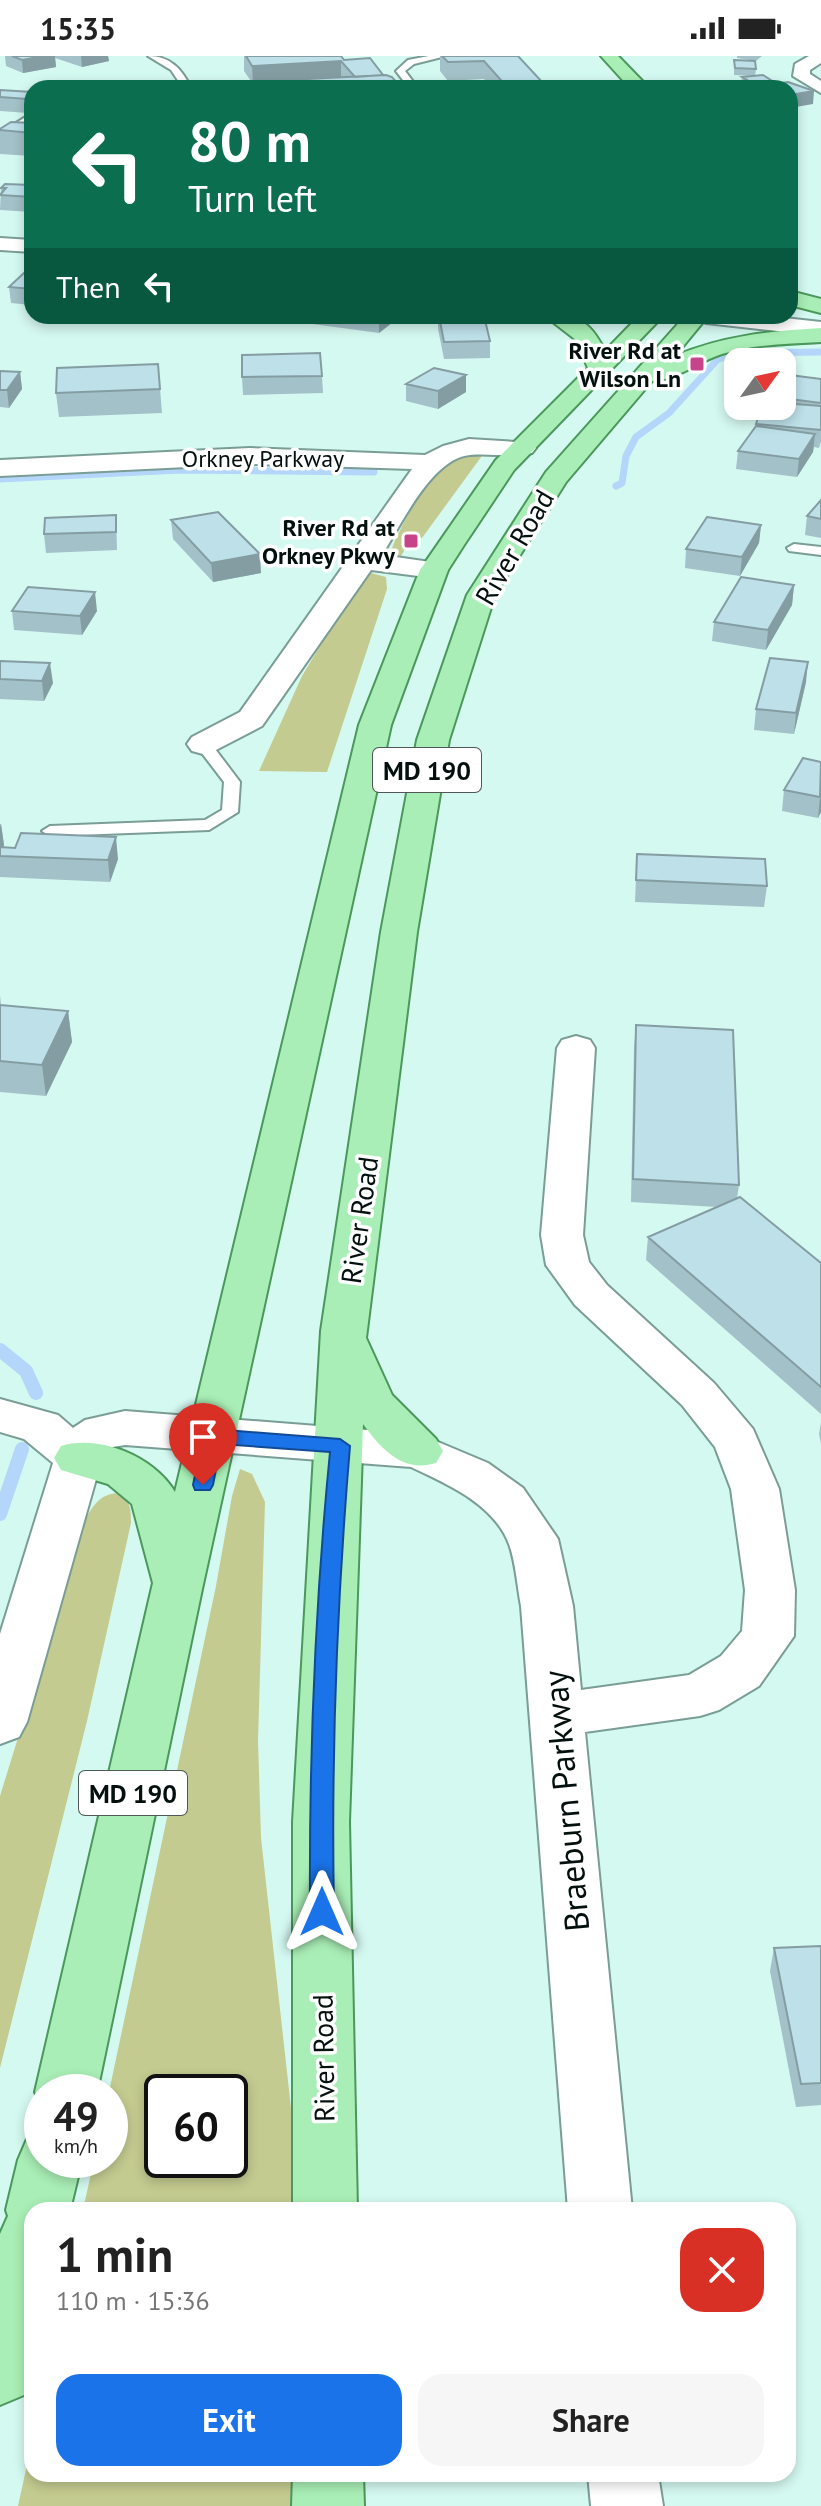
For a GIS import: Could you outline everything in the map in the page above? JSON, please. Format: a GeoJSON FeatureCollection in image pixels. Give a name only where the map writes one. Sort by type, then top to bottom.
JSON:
{"type":"FeatureCollection","features":[{"type":"Feature","properties":{"kind":"main road"},"geometry":{"type":"LineString","coordinates":[[609,56],[632,80]]}},
{"type":"Feature","properties":{"kind":"main road"},"geometry":{"type":"LineString","coordinates":[[798,300],[821,306]]}},
{"type":"Feature","properties":{"kind":"main road"},"geometry":{"type":"LineString","coordinates":[[572,324],[591,341],[618,377],[704,350],[755,339],[821,332]]}},
{"type":"Feature","properties":{"kind":"main road","name":"River Road"},"geometry":{"type":"LineString","coordinates":[[325,2202],[321,1822],[344,1331],[399,932],[433,740],[481,595],[618,377],[648,324]]}},
{"type":"Feature","properties":{"kind":"main road","name":"River Road"},"geometry":{"type":"LineString","coordinates":[[70,2074],[177,1589],[375,725],[434,570],[505,465],[687,324]]}},
{"type":"Feature","properties":{"kind":"main road"},"geometry":{"type":"LineString","coordinates":[[344,1331],[371,1400],[386,1423],[419,1451]]}},
{"type":"Feature","properties":{"kind":"main road"},"geometry":{"type":"LineString","coordinates":[[78,1458],[121,1468],[148,1488],[163,1517],[177,1589]]}},
{"type":"Feature","properties":{"kind":"main road"},"geometry":{"type":"LineString","coordinates":[[40,2202],[46,2178]]}},
{"type":"Feature","properties":{"kind":"main road"},"geometry":{"type":"LineString","coordinates":[[0,2371],[24,2270]]}},
{"type":"Feature","properties":{"kind":"main road"},"geometry":{"type":"LineString","coordinates":[[328,2482],[328,2506]]}},
{"type":"Feature","properties":{"kind":"street"},"geometry":{"type":"LineString","coordinates":[[820,56],[801,68],[802,76],[821,88]]}},
{"type":"Feature","properties":{"kind":"street"},"geometry":{"type":"LineString","coordinates":[[0,244],[24,246]]}},
{"type":"Feature","properties":{"kind":"street"},"geometry":{"type":"LineString","coordinates":[[798,312],[821,314]]}},
{"type":"Feature","properties":{"kind":"street"},"geometry":{"type":"LineString","coordinates":[[764,324],[821,332]]}},
{"type":"Feature","properties":{"kind":"street","name":"Orkney Parkway"},"geometry":{"type":"LineString","coordinates":[[0,468],[250,456],[393,459],[429,463],[452,451],[469,447],[523,448]]}},
{"type":"Feature","properties":{"kind":"street"},"geometry":{"type":"LineString","coordinates":[[203,744],[251,719],[364,561],[429,463]]}},
{"type":"Feature","properties":{"kind":"street"},"geometry":{"type":"LineString","coordinates":[[364,561],[434,570]]}},
{"type":"Feature","properties":{"kind":"street"},"geometry":{"type":"LineString","coordinates":[[559,1714],[700,1695],[740,1671],[768,1636],[769,1606],[755,1489],[736,1441],[698,1394],[639,1343],[591,1295],[568,1265],[562,1235],[576,1048]]}},
{"type":"Feature","properties":{"kind":"street"},"geometry":{"type":"LineString","coordinates":[[0,1415],[41,1427],[78,1458]]}},
{"type":"Feature","properties":{"kind":"street"},"geometry":{"type":"LineString","coordinates":[[0,1722],[78,1458],[83,1444],[94,1434],[125,1428],[419,1451]]}},
{"type":"Feature","properties":{"kind":"street","name":"Braeburn Parkway"},"geometry":{"type":"LineString","coordinates":[[419,1451],[471,1475],[506,1501],[533,1539],[547,1606],[559,1714],[599,2202]]}},
{"type":"Feature","properties":{"kind":"street"},"geometry":{"type":"LineString","coordinates":[[624,2482],[627,2506]]}},
{"type":"Feature","properties":{"kind":"lane"},"geometry":{"type":"LineString","coordinates":[[152,56],[168,62],[180,72],[184,80]]}},
{"type":"Feature","properties":{"kind":"lane"},"geometry":{"type":"LineString","coordinates":[[407,80],[400,71],[411,62],[442,56]]}},
{"type":"Feature","properties":{"kind":"lane"},"geometry":{"type":"LineString","coordinates":[[794,548],[821,551]]}},
{"type":"Feature","properties":{"kind":"lane"},"geometry":{"type":"LineString","coordinates":[[50,831],[209,825],[219,821],[230,812],[232,782],[203,744]]}},
{"type":"Feature","properties":{"kind":"green space"},"geometry":{"type":"Polygon","coordinates":[[[484,453],[422,538],[412,537],[401,556],[390,554],[407,517],[425,488],[444,466],[457,457],[484,453]]]}},
{"type":"Feature","properties":{"kind":"green space"},"geometry":{"type":"Polygon","coordinates":[[[371,573],[386,577],[387,589],[327,772],[259,771],[302,676],[361,578],[371,573]]]}},
{"type":"Feature","properties":{"kind":"green space"},"geometry":{"type":"Polygon","coordinates":[[[240,1469],[252,1474],[265,1502],[258,1741],[261,1838],[293,2126],[296,2202],[85,2202],[90,2178],[128,2178],[128,2074],[113,2074],[240,1469]]]}},
{"type":"Feature","properties":{"kind":"green space"},"geometry":{"type":"Polygon","coordinates":[[[117,1493],[129,1505],[131,1523],[87,1721],[0,2068],[0,1796],[86,1518],[98,1501],[117,1493]]]}},
{"type":"Feature","properties":{"kind":"green space"},"geometry":{"type":"Polygon","coordinates":[[[24,2479],[24,2482],[301,2482],[301,2506],[18,2506],[24,2479]]]}},
{"type":"Feature","properties":{"kind":"building"},"geometry":{"type":"Polygon","coordinates":[[[12,56],[43,56],[22,60],[12,56]]]}},
{"type":"Feature","properties":{"kind":"building"},"geometry":{"type":"Polygon","coordinates":[[[246,56],[341,56],[344,60],[370,58],[383,75],[355,77],[341,61],[252,66],[246,56]]]}},
{"type":"Feature","properties":{"kind":"building"},"geometry":{"type":"Polygon","coordinates":[[[442,56],[518,56],[540,80],[501,80],[484,61],[448,62],[442,56]]]}},
{"type":"Feature","properties":{"kind":"building"},"geometry":{"type":"Polygon","coordinates":[[[734,60],[755,61],[756,69],[735,68],[734,60]]]}},
{"type":"Feature","properties":{"kind":"building"},"geometry":{"type":"Polygon","coordinates":[[[386,75],[395,80],[288,80],[386,75]]]}},
{"type":"Feature","properties":{"kind":"building"},"geometry":{"type":"Polygon","coordinates":[[[763,75],[771,80],[747,80],[742,77],[763,75]]]}},
{"type":"Feature","properties":{"kind":"building"},"geometry":{"type":"Polygon","coordinates":[[[798,85],[814,91],[798,94],[798,85]]]}},
{"type":"Feature","properties":{"kind":"building"},"geometry":{"type":"Polygon","coordinates":[[[0,90],[24,92],[24,99],[0,97],[0,90]]]}},
{"type":"Feature","properties":{"kind":"building"},"geometry":{"type":"Polygon","coordinates":[[[11,122],[24,123],[24,132],[0,129],[11,122]]]}},
{"type":"Feature","properties":{"kind":"building"},"geometry":{"type":"Polygon","coordinates":[[[5,184],[24,185],[24,196],[0,195],[6,188],[1,188],[5,184]]]}},
{"type":"Feature","properties":{"kind":"building"},"geometry":{"type":"Polygon","coordinates":[[[24,273],[24,288],[9,287],[24,273]]]}},
{"type":"Feature","properties":{"kind":"building"},"geometry":{"type":"Polygon","coordinates":[[[441,324],[486,324],[490,341],[444,342],[441,324]]]}},
{"type":"Feature","properties":{"kind":"building"},"geometry":{"type":"Polygon","coordinates":[[[320,353],[322,376],[242,377],[242,355],[320,353]]]}},
{"type":"Feature","properties":{"kind":"building"},"geometry":{"type":"Polygon","coordinates":[[[158,364],[160,389],[56,393],[57,368],[158,364]]]}},
{"type":"Feature","properties":{"kind":"building"},"geometry":{"type":"Polygon","coordinates":[[[434,368],[466,375],[438,391],[406,384],[434,368]]]}},
{"type":"Feature","properties":{"kind":"building"},"geometry":{"type":"Polygon","coordinates":[[[0,371],[20,372],[7,390],[0,390],[0,371]]]}},
{"type":"Feature","properties":{"kind":"building"},"geometry":{"type":"Polygon","coordinates":[[[796,376],[821,379],[821,403],[796,400],[796,376]]]}},
{"type":"Feature","properties":{"kind":"building"},"geometry":{"type":"Polygon","coordinates":[[[796,404],[821,406],[821,430],[756,424],[757,420],[796,420],[796,404]]]}},
{"type":"Feature","properties":{"kind":"building"},"geometry":{"type":"Polygon","coordinates":[[[756,426],[815,434],[799,459],[738,451],[756,426]]]}},
{"type":"Feature","properties":{"kind":"building"},"geometry":{"type":"Polygon","coordinates":[[[821,500],[821,519],[807,516],[821,500]]]}},
{"type":"Feature","properties":{"kind":"building"},"geometry":{"type":"Polygon","coordinates":[[[218,512],[260,554],[211,563],[171,520],[218,512]]]}},
{"type":"Feature","properties":{"kind":"building"},"geometry":{"type":"Polygon","coordinates":[[[116,515],[116,532],[44,534],[45,518],[116,515]]]}},
{"type":"Feature","properties":{"kind":"building"},"geometry":{"type":"Polygon","coordinates":[[[707,517],[761,525],[742,557],[686,549],[707,517]]]}},
{"type":"Feature","properties":{"kind":"building"},"geometry":{"type":"Polygon","coordinates":[[[741,577],[794,585],[768,630],[714,622],[741,577]]]}},
{"type":"Feature","properties":{"kind":"building"},"geometry":{"type":"Polygon","coordinates":[[[28,587],[95,592],[80,616],[12,611],[28,587]]]}},
{"type":"Feature","properties":{"kind":"building"},"geometry":{"type":"Polygon","coordinates":[[[770,658],[808,662],[796,713],[756,709],[770,658]]]}},
{"type":"Feature","properties":{"kind":"building"},"geometry":{"type":"Polygon","coordinates":[[[0,661],[50,663],[42,681],[0,679],[0,661]]]}},
{"type":"Feature","properties":{"kind":"building"},"geometry":{"type":"Polygon","coordinates":[[[803,758],[821,762],[820,797],[784,790],[803,758]]]}},
{"type":"Feature","properties":{"kind":"building"},"geometry":{"type":"Polygon","coordinates":[[[21,833],[116,837],[108,860],[0,856],[0,847],[15,848],[21,833]]]}},
{"type":"Feature","properties":{"kind":"building"},"geometry":{"type":"Polygon","coordinates":[[[637,854],[765,859],[767,886],[636,880],[637,854]]]}},
{"type":"Feature","properties":{"kind":"building"},"geometry":{"type":"Polygon","coordinates":[[[0,1005],[68,1011],[42,1065],[0,1061],[0,1005]]]}},
{"type":"Feature","properties":{"kind":"building"},"geometry":{"type":"Polygon","coordinates":[[[636,1025],[733,1030],[739,1185],[633,1179],[636,1025]]]}},
{"type":"Feature","properties":{"kind":"building"},"geometry":{"type":"Polygon","coordinates":[[[740,1197],[821,1263],[821,1387],[648,1237],[740,1197]]]}},
{"type":"Feature","properties":{"kind":"building"},"geometry":{"type":"Polygon","coordinates":[[[821,1946],[821,2083],[801,2084],[774,1948],[821,1946]]]}},
{"type":"Feature","properties":{"kind":"waterway"},"geometry":{"type":"LineString","coordinates":[[616,486],[622,483],[626,456],[636,437],[669,413],[718,359],[740,353],[821,352]]}},
{"type":"Feature","properties":{"kind":"waterway"},"geometry":{"type":"LineString","coordinates":[[0,479],[180,470],[374,472]]}},
{"type":"Feature","properties":{"kind":"waterway"},"geometry":{"type":"LineString","coordinates":[[0,1350],[26,1371],[36,1393]]}},
{"type":"Feature","properties":{"kind":"waterway"},"geometry":{"type":"LineString","coordinates":[[0,1514],[22,1449]]}},
{"type":"Feature","properties":{"kind":"place","name":"River Rd at Wilson Ln"},"geometry":{"type":"Point","coordinates":[697,364]}},
{"type":"Feature","properties":{"kind":"place","name":"River Rd at Orkney Pkwy"},"geometry":{"type":"Point","coordinates":[411,541]}},
{"type":"Feature","properties":{"kind":"route"},"geometry":{"type":"LineString","coordinates":[[203,1485],[213,1436],[340,1446],[332,1543],[321,1822],[322,1912]]}}]}
